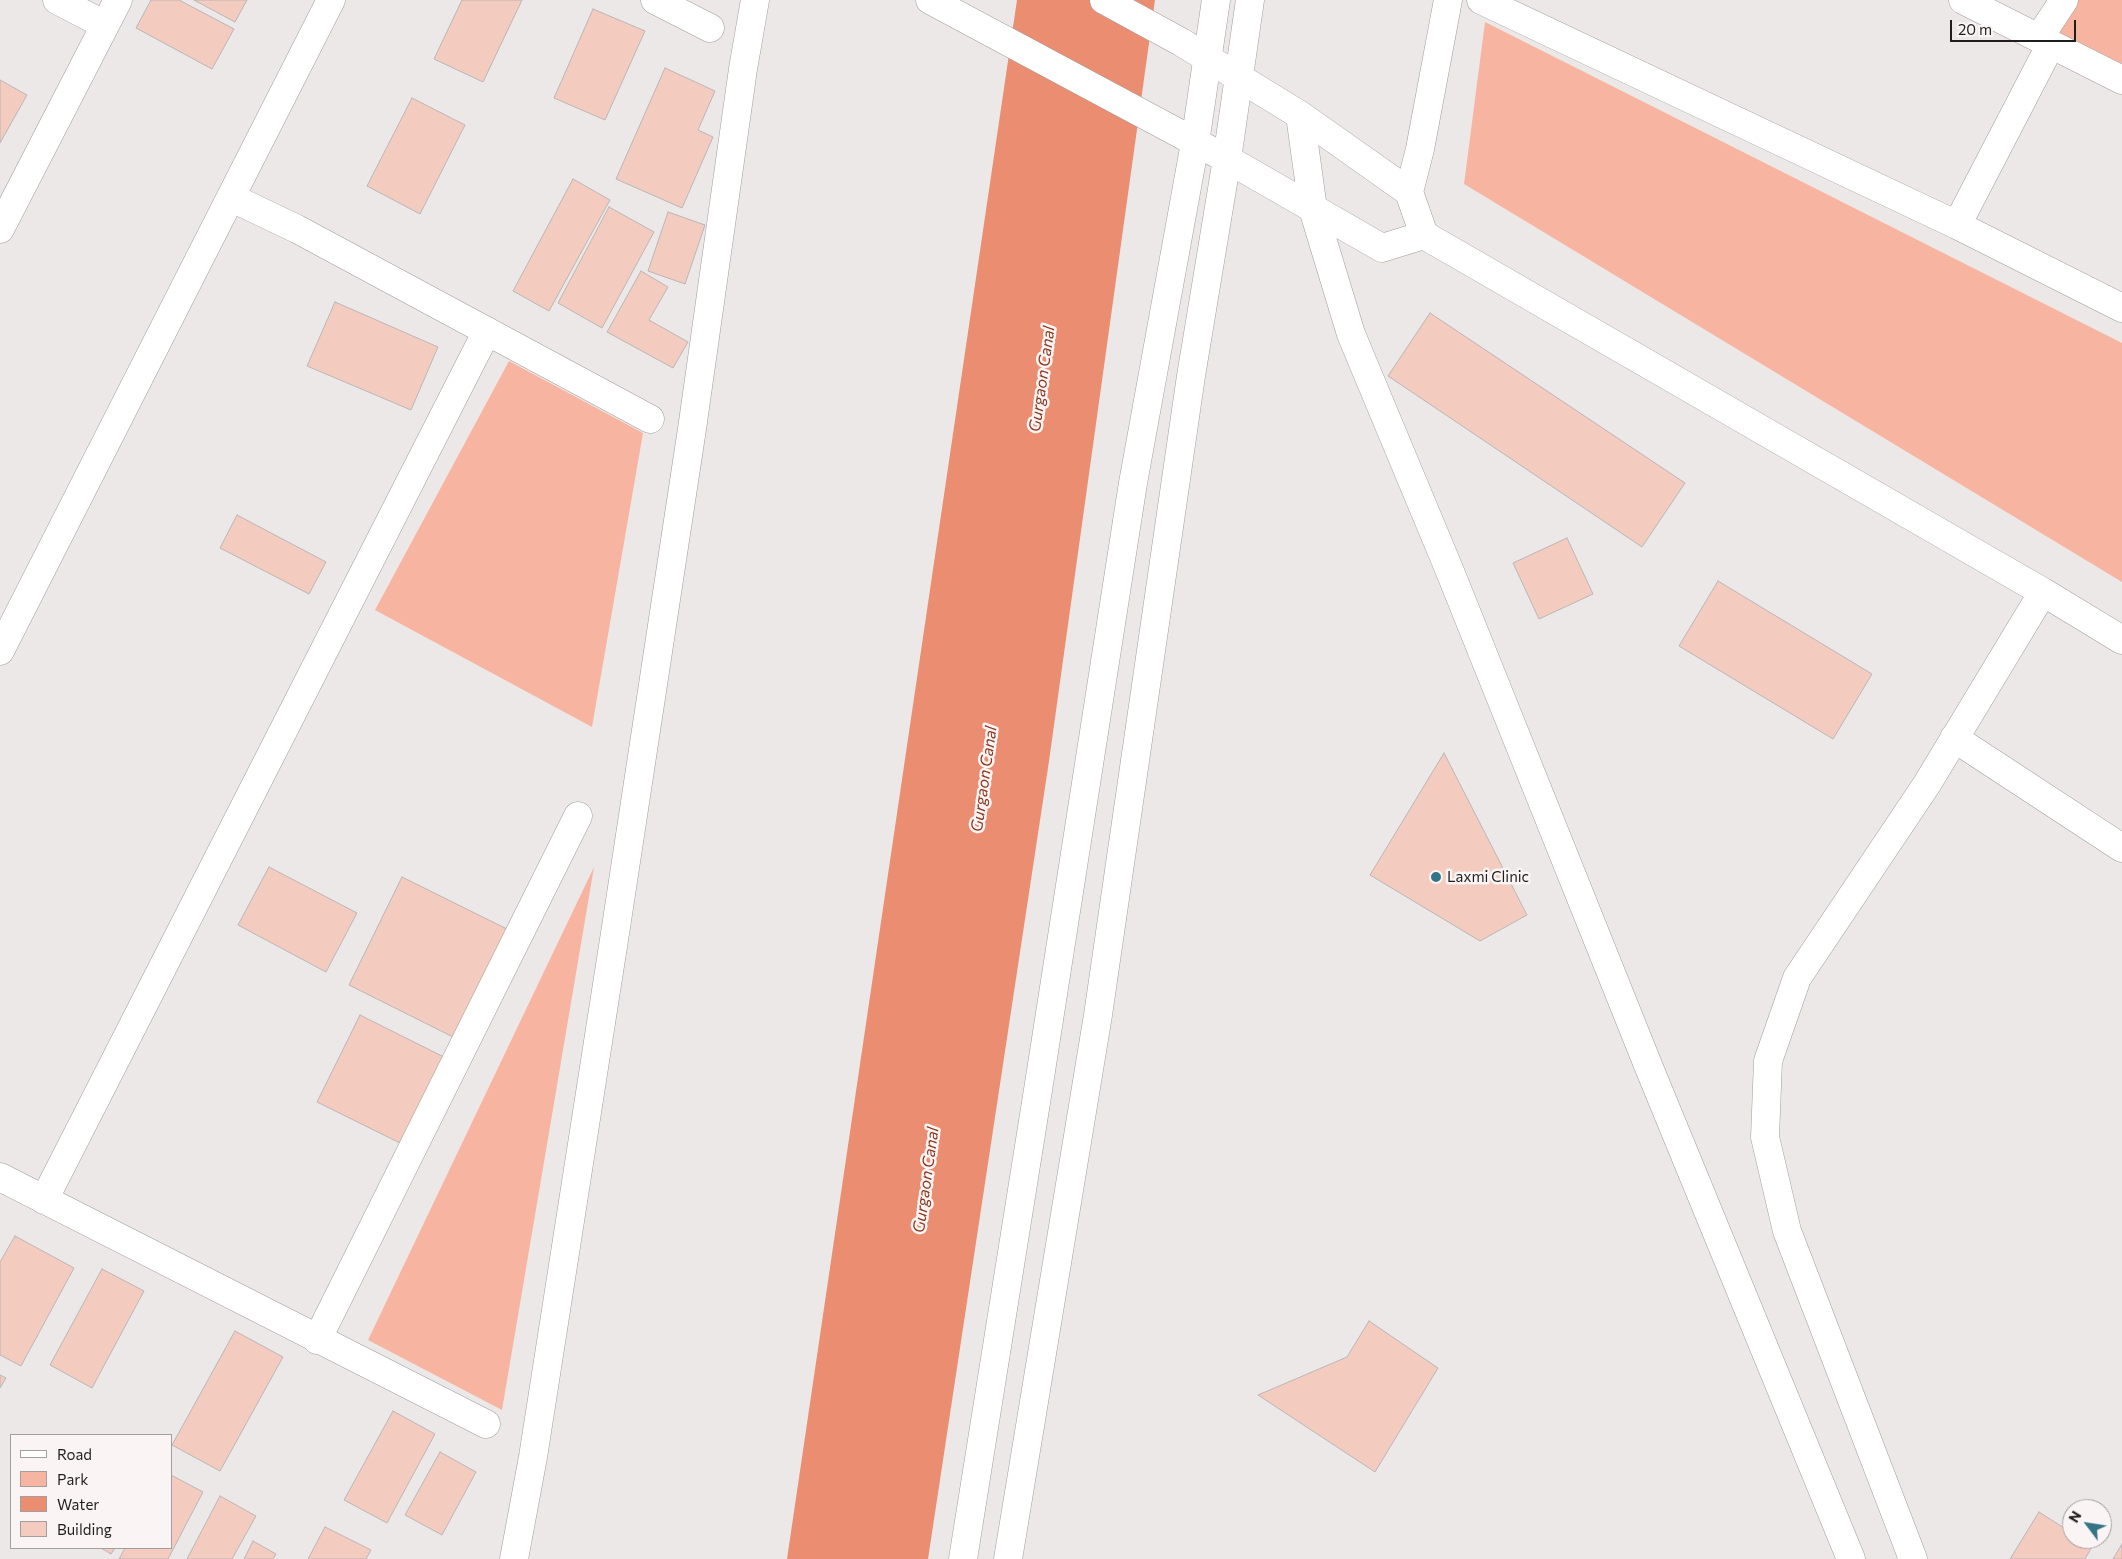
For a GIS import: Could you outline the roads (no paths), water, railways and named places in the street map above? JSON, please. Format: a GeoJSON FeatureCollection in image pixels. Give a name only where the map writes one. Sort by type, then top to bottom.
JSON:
{"type":"FeatureCollection","features":[{"type":"Feature","properties":{"kind":"street"},"geometry":{"type":"LineString","coordinates":[[57,0],[105,25]]}},
{"type":"Feature","properties":{"kind":"street"},"geometry":{"type":"LineString","coordinates":[[0,229],[118,0]]}},
{"type":"Feature","properties":{"kind":"street"},"geometry":{"type":"LineString","coordinates":[[0,651],[331,0]]}},
{"type":"Feature","properties":{"kind":"street"},"geometry":{"type":"LineString","coordinates":[[655,0],[710,28]]}},
{"type":"Feature","properties":{"kind":"street"},"geometry":{"type":"LineString","coordinates":[[514,1559],[533,1457],[614,937],[689,449],[743,69],[755,0]]}},
{"type":"Feature","properties":{"kind":"street"},"geometry":{"type":"LineString","coordinates":[[930,0],[1227,159],[1382,248],[1424,235]]}},
{"type":"Feature","properties":{"kind":"street"},"geometry":{"type":"LineString","coordinates":[[1104,0],[1209,59],[1300,115],[1409,192]]}},
{"type":"Feature","properties":{"kind":"street"},"geometry":{"type":"LineString","coordinates":[[963,1559],[1040,1080],[1132,483],[1196,143],[1216,0]]}},
{"type":"Feature","properties":{"kind":"street"},"geometry":{"type":"LineString","coordinates":[[1008,1559],[1098,1015],[1190,386],[1227,159],[1250,0]]}},
{"type":"Feature","properties":{"kind":"street"},"geometry":{"type":"LineString","coordinates":[[1448,0],[1420,149],[1409,192],[1424,235],[2122,640]]}},
{"type":"Feature","properties":{"kind":"street"},"geometry":{"type":"LineString","coordinates":[[1481,0],[1957,225],[2122,308]]}},
{"type":"Feature","properties":{"kind":"street"},"geometry":{"type":"LineString","coordinates":[[1963,0],[2122,80]]}},
{"type":"Feature","properties":{"kind":"street"},"geometry":{"type":"LineString","coordinates":[[1957,225],[2064,0]]}},
{"type":"Feature","properties":{"kind":"street"},"geometry":{"type":"LineString","coordinates":[[1300,115],[1313,209],[1351,334],[1449,569],[1646,1061],[1851,1559]]}},
{"type":"Feature","properties":{"kind":"street"},"geometry":{"type":"LineString","coordinates":[[232,198],[297,229],[650,419]]}},
{"type":"Feature","properties":{"kind":"street"},"geometry":{"type":"LineString","coordinates":[[44,1200],[486,330]]}},
{"type":"Feature","properties":{"kind":"street"},"geometry":{"type":"LineString","coordinates":[[1913,1559],[1787,1231],[1765,1137],[1768,1062],[1798,978],[1927,784],[2042,592]]}},
{"type":"Feature","properties":{"kind":"street"},"geometry":{"type":"LineString","coordinates":[[1954,738],[2122,848]]}},
{"type":"Feature","properties":{"kind":"street"},"geometry":{"type":"LineString","coordinates":[[318,1340],[578,816]]}},
{"type":"Feature","properties":{"kind":"street"},"geometry":{"type":"LineString","coordinates":[[0,1177],[486,1424]]}},
{"type":"Feature","properties":{"kind":"water","name":"Gurgaon Canal"},"geometry":{"type":"Polygon","coordinates":[[[1017,0],[1155,0],[1049,761],[928,1559],[787,1559],[1017,0]]]}},
{"type":"Feature","properties":{"kind":"place","name":"Laxmi Clinic"},"geometry":{"type":"Point","coordinates":[1436,877]}}]}
